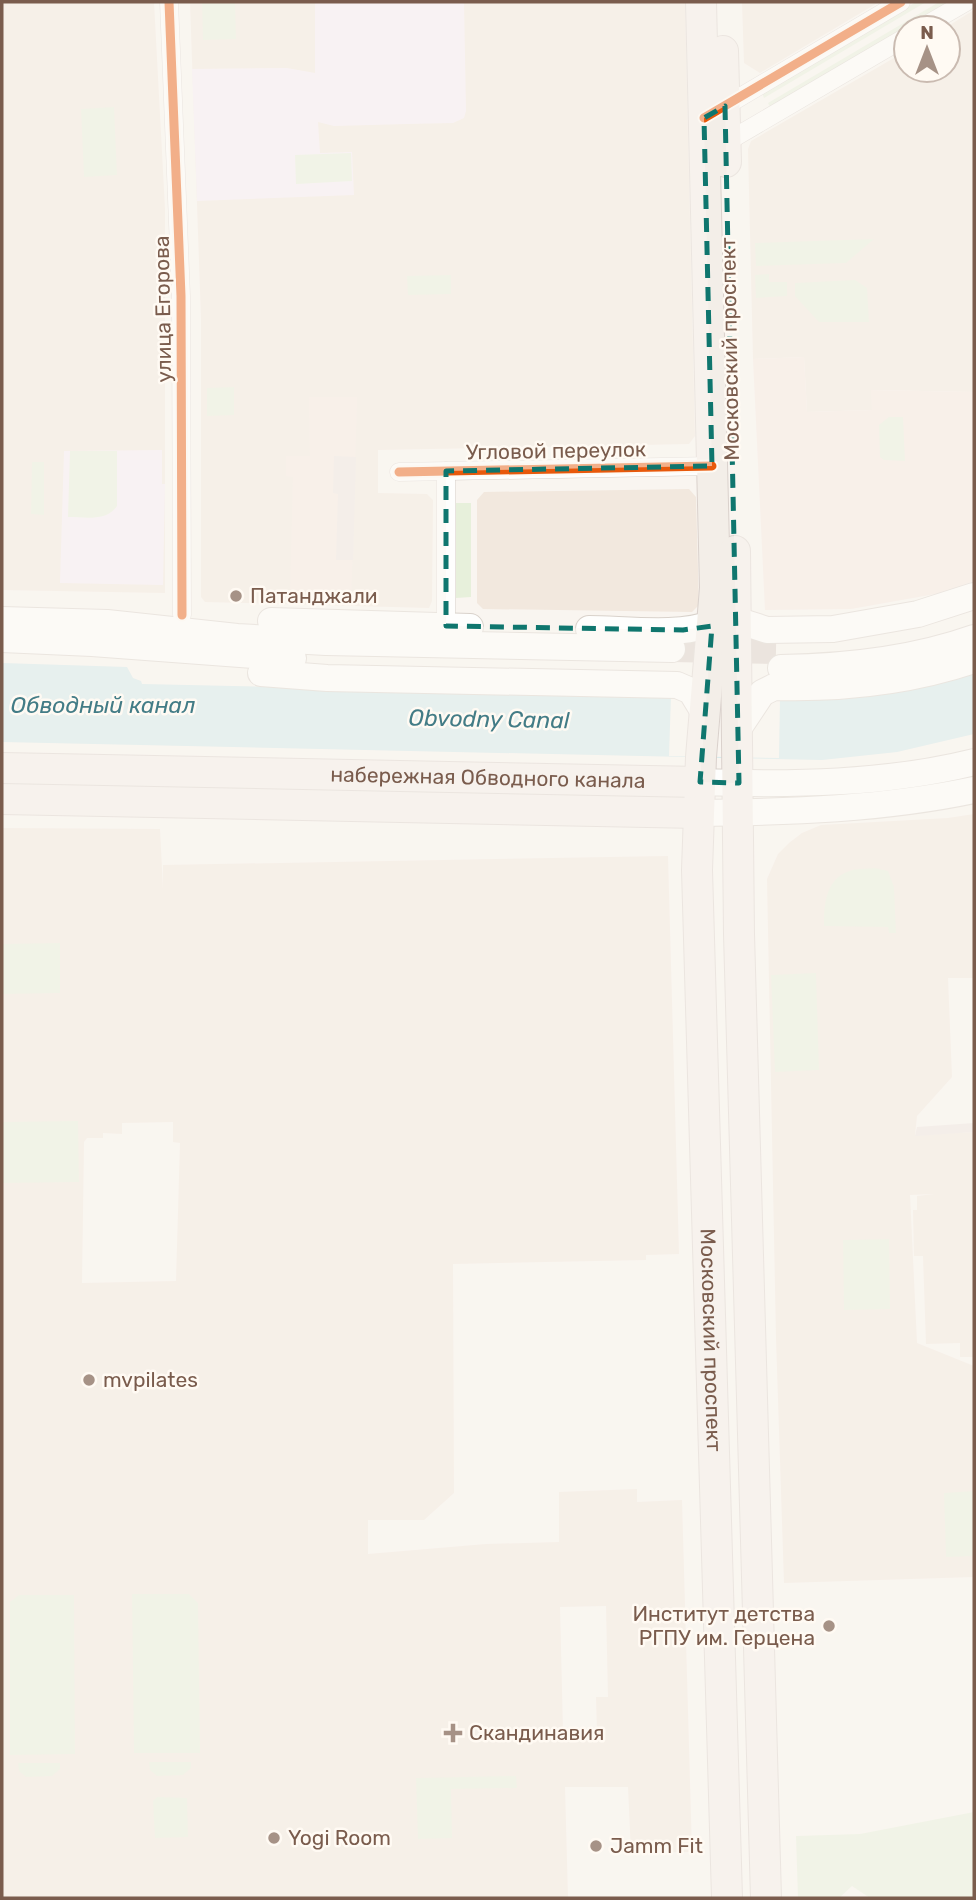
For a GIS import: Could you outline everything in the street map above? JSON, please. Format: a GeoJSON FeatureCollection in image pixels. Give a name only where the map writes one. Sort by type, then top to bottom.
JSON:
{"type":"FeatureCollection","features":[{"type":"Feature","properties":{"kind":"main road","name":"Московский проспект"},"geometry":{"type":"LineString","coordinates":[[701,2],[715,112],[725,143],[724,621],[702,702],[697,897],[727,1898]]}},
{"type":"Feature","properties":{"kind":"main road","name":"Московский проспект"},"geometry":{"type":"LineString","coordinates":[[722,2],[715,112],[712,466],[715,595],[747,697],[738,757],[739,934],[766,1898]]}},
{"type":"Feature","properties":{"kind":"main road"},"geometry":{"type":"LineString","coordinates":[[107,623],[154,613],[278,621],[446,626],[683,631],[724,621],[767,631],[833,629],[918,614],[974,596]]}},
{"type":"Feature","properties":{"kind":"main road"},"geometry":{"type":"LineString","coordinates":[[2,620],[107,623],[237,637],[326,642],[671,657],[257,656],[151,646],[2,639]]}},
{"type":"Feature","properties":{"kind":"main road"},"geometry":{"type":"LineString","coordinates":[[974,620],[922,636],[781,659],[864,664],[924,653],[974,638]]}},
{"type":"Feature","properties":{"kind":"main road"},"geometry":{"type":"LineString","coordinates":[[151,646],[188,659],[245,672],[327,678],[677,685],[686,687],[702,702]]}},
{"type":"Feature","properties":{"kind":"main road"},"geometry":{"type":"LineString","coordinates":[[747,697],[774,687],[866,685],[930,673],[974,660]]}},
{"type":"Feature","properties":{"kind":"main road","name":"набережная Обводного канала"},"geometry":{"type":"LineString","coordinates":[[2,768],[701,769],[738,757],[858,780],[937,770],[974,762]]}},
{"type":"Feature","properties":{"kind":"main road","name":"набережная Обводного канала"},"geometry":{"type":"LineString","coordinates":[[2,799],[739,813],[882,804],[974,790]]}},
{"type":"Feature","properties":{"kind":"street","name":"улица Егорова"},"geometry":{"type":"LineString","coordinates":[[169,2],[181,296],[183,615]]}},
{"type":"Feature","properties":{"kind":"street"},"geometry":{"type":"LineString","coordinates":[[715,112],[901,2]]}},
{"type":"Feature","properties":{"kind":"street"},"geometry":{"type":"LineString","coordinates":[[945,14],[966,2]]}},
{"type":"Feature","properties":{"kind":"street"},"geometry":{"type":"LineString","coordinates":[[725,143],[892,45]]}},
{"type":"Feature","properties":{"kind":"street","name":"Угловой переулок"},"geometry":{"type":"LineString","coordinates":[[399,472],[712,466]]}},
{"type":"Feature","properties":{"kind":"street","name":"Угловой переулок"},"geometry":{"type":"LineString","coordinates":[[446,471],[446,626]]}},
{"type":"Feature","properties":{"kind":"highlighted area"},"geometry":{"type":"Polygon","coordinates":[[[725,106],[739,783],[700,782],[712,626],[683,630],[446,626],[446,471],[712,466],[704,118],[725,106]]]}},
{"type":"Feature","properties":{"kind":"shaded area"},"geometry":{"type":"Polygon","coordinates":[[[2,2],[154,2],[165,209],[165,593],[2,590],[2,2]]]}},
{"type":"Feature","properties":{"kind":"shaded area"},"geometry":{"type":"Polygon","coordinates":[[[190,2],[685,2],[695,436],[689,444],[378,450],[378,493],[427,494],[433,500],[432,601],[429,608],[205,602],[201,597],[201,319],[190,2]]]}},
{"type":"Feature","properties":{"kind":"shaded area"},"geometry":{"type":"Polygon","coordinates":[[[315,2],[464,2],[464,118],[453,123],[334,126],[318,122],[320,153],[352,152],[354,195],[197,201],[192,69],[287,68],[315,73],[315,2]]]}},
{"type":"Feature","properties":{"kind":"shaded area"},"geometry":{"type":"Polygon","coordinates":[[[742,2],[879,2],[760,73],[744,63],[742,2]]]}},
{"type":"Feature","properties":{"kind":"shaded area"},"geometry":{"type":"Polygon","coordinates":[[[974,10],[974,392],[872,390],[872,410],[807,412],[804,357],[753,359],[748,149],[751,141],[892,59],[892,84],[962,84],[962,17],[974,10]]]}},
{"type":"Feature","properties":{"kind":"shaded area"},"geometry":{"type":"Polygon","coordinates":[[[804,357],[807,412],[872,410],[871,390],[974,392],[974,581],[941,593],[851,609],[765,610],[753,359],[804,357]]]}},
{"type":"Feature","properties":{"kind":"shaded area"},"geometry":{"type":"Polygon","coordinates":[[[309,397],[357,397],[351,603],[290,602],[293,477],[286,476],[286,456],[310,456],[309,397]]]}},
{"type":"Feature","properties":{"kind":"shaded area"},"geometry":{"type":"Polygon","coordinates":[[[162,450],[162,484],[165,484],[163,585],[60,583],[64,451],[162,450]]]}},
{"type":"Feature","properties":{"kind":"shaded area"},"geometry":{"type":"Polygon","coordinates":[[[334,456],[356,457],[353,560],[336,560],[338,494],[333,493],[334,456]]]}},
{"type":"Feature","properties":{"kind":"shaded area"},"geometry":{"type":"Polygon","coordinates":[[[689,489],[696,497],[699,605],[692,612],[483,609],[477,603],[477,500],[484,492],[689,489]]]}},
{"type":"Feature","properties":{"kind":"shaded area"},"geometry":{"type":"Polygon","coordinates":[[[974,814],[974,978],[948,978],[952,1077],[917,1116],[915,1135],[974,1132],[974,1357],[960,1357],[960,1343],[926,1344],[923,1256],[914,1256],[913,1210],[917,1210],[917,1196],[934,1194],[910,1195],[917,1343],[974,1366],[974,1577],[784,1583],[767,879],[778,854],[789,843],[802,833],[821,825],[948,818],[974,814]]]}},
{"type":"Feature","properties":{"kind":"shaded area"},"geometry":{"type":"Polygon","coordinates":[[[2,828],[160,829],[163,889],[163,865],[668,856],[679,1254],[646,1255],[646,1260],[453,1264],[454,1493],[424,1520],[368,1520],[368,1554],[486,1544],[559,1542],[559,1492],[637,1489],[637,1502],[682,1500],[692,1852],[631,1853],[628,1787],[565,1787],[568,1898],[2,1898],[2,828]],[[173,1122],[122,1123],[122,1134],[103,1133],[103,1138],[87,1138],[84,1142],[82,1283],[176,1281],[180,1143],[173,1142],[173,1122]],[[606,1606],[560,1607],[563,1732],[597,1732],[596,1697],[608,1697],[606,1606]]]}},
{"type":"Feature","properties":{"kind":"shaded area"},"geometry":{"type":"Polygon","coordinates":[[[974,1123],[974,1132],[915,1136],[917,1127],[974,1123]]]}},
{"type":"Feature","properties":{"kind":"green space"},"geometry":{"type":"Polygon","coordinates":[[[202,2],[235,2],[236,39],[203,40],[202,2]]]}},
{"type":"Feature","properties":{"kind":"green space"},"geometry":{"type":"Polygon","coordinates":[[[916,2],[926,2],[906,14],[896,14],[916,2]]]}},
{"type":"Feature","properties":{"kind":"green space"},"geometry":{"type":"Polygon","coordinates":[[[939,2],[950,2],[929,14],[919,14],[939,2]]]}},
{"type":"Feature","properties":{"kind":"green space"},"geometry":{"type":"Polygon","coordinates":[[[892,16],[892,22],[764,98],[762,93],[892,16]]]}},
{"type":"Feature","properties":{"kind":"green space"},"geometry":{"type":"Polygon","coordinates":[[[892,30],[892,36],[770,107],[768,103],[892,30]]]}},
{"type":"Feature","properties":{"kind":"green space"},"geometry":{"type":"Polygon","coordinates":[[[114,107],[117,175],[84,177],[81,109],[114,107]]]}},
{"type":"Feature","properties":{"kind":"green space"},"geometry":{"type":"Polygon","coordinates":[[[351,153],[352,181],[296,184],[295,155],[351,153]]]}},
{"type":"Feature","properties":{"kind":"green space"},"geometry":{"type":"Polygon","coordinates":[[[874,239],[846,263],[756,266],[755,243],[874,239]]]}},
{"type":"Feature","properties":{"kind":"green space"},"geometry":{"type":"Polygon","coordinates":[[[769,274],[769,282],[787,282],[787,296],[756,298],[755,275],[769,274]]]}},
{"type":"Feature","properties":{"kind":"green space"},"geometry":{"type":"Polygon","coordinates":[[[451,275],[451,294],[408,295],[407,276],[451,275]]]}},
{"type":"Feature","properties":{"kind":"green space"},"geometry":{"type":"Polygon","coordinates":[[[855,280],[867,288],[869,322],[819,322],[795,296],[795,283],[855,280]]]}},
{"type":"Feature","properties":{"kind":"green space"},"geometry":{"type":"Polygon","coordinates":[[[234,387],[234,415],[207,416],[207,388],[234,387]]]}},
{"type":"Feature","properties":{"kind":"green space"},"geometry":{"type":"Polygon","coordinates":[[[889,417],[903,417],[905,461],[884,460],[880,457],[879,425],[889,417]]]}},
{"type":"Feature","properties":{"kind":"green space"},"geometry":{"type":"Polygon","coordinates":[[[70,451],[117,451],[117,506],[112,511],[95,518],[68,517],[70,451]]]}},
{"type":"Feature","properties":{"kind":"green space"},"geometry":{"type":"Polygon","coordinates":[[[32,462],[44,462],[44,515],[31,514],[32,462]]]}},
{"type":"Feature","properties":{"kind":"green space"},"geometry":{"type":"Polygon","coordinates":[[[456,503],[471,503],[471,597],[456,598],[456,503]]]}},
{"type":"Feature","properties":{"kind":"green space"},"geometry":{"type":"Polygon","coordinates":[[[875,868],[888,871],[894,887],[896,933],[889,933],[888,927],[824,926],[825,902],[834,881],[850,871],[875,868]]]}},
{"type":"Feature","properties":{"kind":"green space"},"geometry":{"type":"Polygon","coordinates":[[[60,943],[60,993],[2,994],[2,944],[60,943]]]}},
{"type":"Feature","properties":{"kind":"green space"},"geometry":{"type":"Polygon","coordinates":[[[816,973],[819,1070],[775,1072],[771,975],[816,973]]]}},
{"type":"Feature","properties":{"kind":"green space"},"geometry":{"type":"Polygon","coordinates":[[[78,1121],[79,1182],[3,1183],[3,1122],[78,1121]]]}},
{"type":"Feature","properties":{"kind":"green space"},"geometry":{"type":"Polygon","coordinates":[[[889,1239],[890,1309],[844,1310],[843,1240],[889,1239]]]}},
{"type":"Feature","properties":{"kind":"green space"},"geometry":{"type":"Polygon","coordinates":[[[974,1491],[974,1556],[946,1557],[944,1493],[974,1491]]]}},
{"type":"Feature","properties":{"kind":"green space"},"geometry":{"type":"Polygon","coordinates":[[[132,1594],[189,1594],[198,1603],[200,1753],[134,1753],[132,1594]]]}},
{"type":"Feature","properties":{"kind":"green space"},"geometry":{"type":"Polygon","coordinates":[[[19,1595],[74,1595],[75,1754],[10,1755],[10,1602],[19,1595]]]}},
{"type":"Feature","properties":{"kind":"green space"},"geometry":{"type":"Polygon","coordinates":[[[149,1762],[191,1762],[191,1768],[183,1775],[157,1776],[150,1770],[149,1762]]]}},
{"type":"Feature","properties":{"kind":"green space"},"geometry":{"type":"Polygon","coordinates":[[[18,1763],[60,1763],[60,1769],[52,1776],[26,1777],[19,1771],[18,1763]]]}},
{"type":"Feature","properties":{"kind":"green space"},"geometry":{"type":"Polygon","coordinates":[[[516,1776],[517,1788],[451,1789],[452,1838],[418,1839],[416,1778],[516,1776]]]}},
{"type":"Feature","properties":{"kind":"green space"},"geometry":{"type":"Polygon","coordinates":[[[157,1797],[187,1798],[188,1837],[155,1838],[153,1801],[157,1797]]]}},
{"type":"Feature","properties":{"kind":"green space"},"geometry":{"type":"Polygon","coordinates":[[[974,1812],[974,1898],[870,1898],[852,1886],[839,1898],[798,1898],[796,1836],[860,1834],[974,1812]]]}},
{"type":"Feature","properties":{"kind":"water","name":"Обводный канал"},"geometry":{"type":"Polygon","coordinates":[[[2,663],[127,667],[133,678],[142,684],[737,697],[974,671],[974,734],[897,752],[822,760],[2,742],[2,663]]]}},
{"type":"Feature","properties":{"kind":"pier"},"geometry":{"type":"Polygon","coordinates":[[[671,696],[780,698],[779,758],[669,756],[671,696]]]}},
{"type":"Feature","properties":{"kind":"tunnel"},"geometry":{"type":"LineString","coordinates":[[672,649],[781,651]]}},
{"type":"Feature","properties":{"kind":"cycle path"},"geometry":{"type":"LineString","coordinates":[[169,2],[181,296],[182,615]]}},
{"type":"Feature","properties":{"kind":"cycle path"},"geometry":{"type":"LineString","coordinates":[[704,118],[901,2]]}},
{"type":"Feature","properties":{"kind":"cycle path"},"geometry":{"type":"LineString","coordinates":[[399,472],[712,466]]}},
{"type":"Feature","properties":{"kind":"place","name":"Патанджали"},"geometry":{"type":"Point","coordinates":[236,596]}},
{"type":"Feature","properties":{"kind":"place","name":"mvpilates"},"geometry":{"type":"Point","coordinates":[89,1380]}},
{"type":"Feature","properties":{"kind":"place","name":"Институт детства РГПУ им. Герцена"},"geometry":{"type":"Point","coordinates":[829,1626]}},
{"type":"Feature","properties":{"kind":"place","name":"Скандинавия"},"geometry":{"type":"Point","coordinates":[453,1733]}},
{"type":"Feature","properties":{"kind":"place","name":"Yogi Room"},"geometry":{"type":"Point","coordinates":[274,1838]}},
{"type":"Feature","properties":{"kind":"place","name":"Jamm Fit"},"geometry":{"type":"Point","coordinates":[596,1846]}},
{"type":"Feature","properties":{"kind":"water label","name":"Obvodny Canal"},"geometry":{"type":"Point","coordinates":[489,719]}}]}
